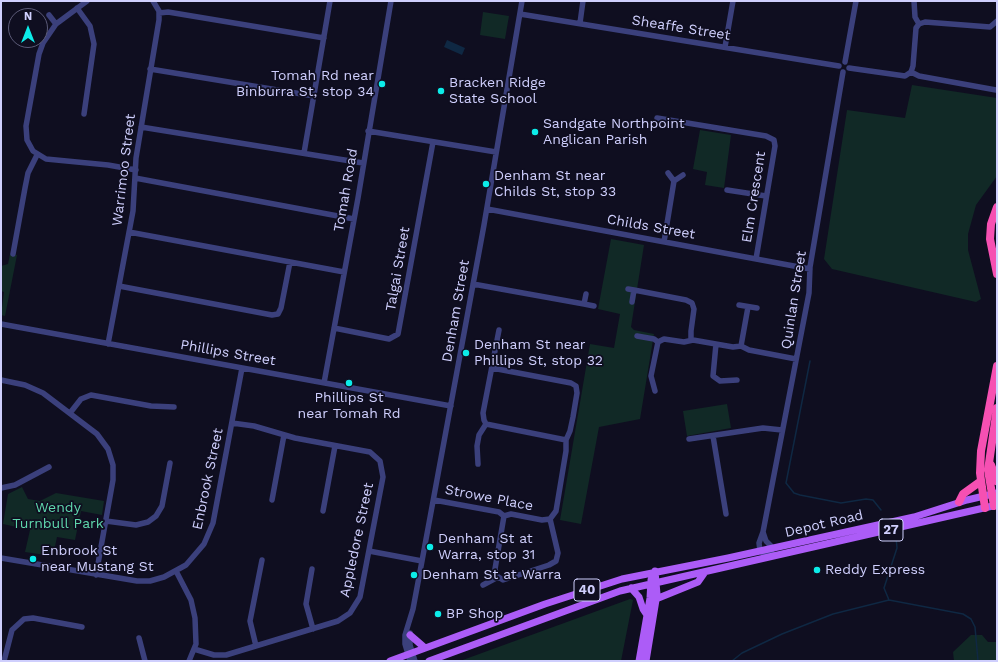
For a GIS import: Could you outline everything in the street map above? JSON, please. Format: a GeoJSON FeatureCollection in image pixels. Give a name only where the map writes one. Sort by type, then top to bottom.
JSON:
{"type":"FeatureCollection","features":[{"type":"Feature","properties":{"kind":"highway"},"geometry":{"type":"LineString","coordinates":[[997,207],[991,224],[990,239],[997,274]]}},
{"type":"Feature","properties":{"kind":"highway"},"geometry":{"type":"LineString","coordinates":[[985,508],[982,496],[981,481],[982,441],[997,366]]}},
{"type":"Feature","properties":{"kind":"highway"},"geometry":{"type":"LineString","coordinates":[[996,505],[988,470],[997,408]]}},
{"type":"Feature","properties":{"kind":"highway"},"geometry":{"type":"LineString","coordinates":[[989,461],[997,481]]}},
{"type":"Feature","properties":{"kind":"highway"},"geometry":{"type":"LineString","coordinates":[[959,502],[963,494],[981,481]]}},
{"type":"Feature","properties":{"kind":"main road","name":"Depot Road"},"geometry":{"type":"LineString","coordinates":[[652,572],[710,562],[914,517],[959,502],[994,493]]}},
{"type":"Feature","properties":{"kind":"main road","name":"Depot Road"},"geometry":{"type":"LineString","coordinates":[[705,572],[996,505]]}},
{"type":"Feature","properties":{"kind":"main road"},"geometry":{"type":"LineString","coordinates":[[646,661],[656,599],[652,572]]}},
{"type":"Feature","properties":{"kind":"main road","name":"40"},"geometry":{"type":"LineString","coordinates":[[390,661],[410,656],[425,648],[563,598],[622,579],[652,572]]}},
{"type":"Feature","properties":{"kind":"main road","name":"40"},"geometry":{"type":"LineString","coordinates":[[429,661],[593,600],[631,588],[705,572]]}},
{"type":"Feature","properties":{"kind":"main road","name":"27"},"geometry":{"type":"LineString","coordinates":[[656,599],[698,582],[705,572]]}},
{"type":"Feature","properties":{"kind":"main road"},"geometry":{"type":"LineString","coordinates":[[639,661],[654,583]]}},
{"type":"Feature","properties":{"kind":"main road"},"geometry":{"type":"LineString","coordinates":[[631,588],[639,597],[643,609],[647,615]]}},
{"type":"Feature","properties":{"kind":"main road"},"geometry":{"type":"LineString","coordinates":[[410,635],[425,648]]}},
{"type":"Feature","properties":{"kind":"street"},"geometry":{"type":"LineString","coordinates":[[87,1],[56,24],[43,43],[39,54],[26,126],[26,136],[29,146],[37,155],[46,159],[108,165],[136,170]]}},
{"type":"Feature","properties":{"kind":"street"},"geometry":{"type":"LineString","coordinates":[[153,1],[159,13],[168,12],[324,38]]}},
{"type":"Feature","properties":{"kind":"street"},"geometry":{"type":"LineString","coordinates":[[304,154],[330,1]]}},
{"type":"Feature","properties":{"kind":"street","name":"Tomah Road"},"geometry":{"type":"LineString","coordinates":[[324,383],[354,219],[390,1]]}},
{"type":"Feature","properties":{"kind":"street","name":"Denham Street"},"geometry":{"type":"LineString","coordinates":[[415,661],[410,656],[405,638],[410,625],[434,500],[487,209],[522,1]]}},
{"type":"Feature","properties":{"kind":"street"},"geometry":{"type":"LineString","coordinates":[[580,23],[583,1]]}},
{"type":"Feature","properties":{"kind":"street"},"geometry":{"type":"LineString","coordinates":[[725,48],[733,1]]}},
{"type":"Feature","properties":{"kind":"street"},"geometry":{"type":"LineString","coordinates":[[856,1],[845,62],[849,68],[905,76],[911,72],[917,39],[916,28],[919,24],[925,22],[990,27],[997,21]]}},
{"type":"Feature","properties":{"kind":"street"},"geometry":{"type":"LineString","coordinates":[[914,1],[914,17],[919,24]]}},
{"type":"Feature","properties":{"kind":"street"},"geometry":{"type":"LineString","coordinates":[[77,8],[90,26],[94,44],[84,114]]}},
{"type":"Feature","properties":{"kind":"street","name":"Warrimoo Street"},"geometry":{"type":"LineString","coordinates":[[108,344],[129,232],[141,127],[159,13]]}},
{"type":"Feature","properties":{"kind":"street","name":"Sheaffe Street"},"geometry":{"type":"LineString","coordinates":[[520,14],[839,66]]}},
{"type":"Feature","properties":{"kind":"street"},"geometry":{"type":"LineString","coordinates":[[49,16],[56,24]]}},
{"type":"Feature","properties":{"kind":"street"},"geometry":{"type":"LineString","coordinates":[[845,62],[839,66],[840,71],[847,72],[849,68]]}},
{"type":"Feature","properties":{"kind":"street"},"geometry":{"type":"LineString","coordinates":[[150,69],[314,96]]}},
{"type":"Feature","properties":{"kind":"street","name":"Quinlan Street"},"geometry":{"type":"LineString","coordinates":[[760,551],[759,543],[763,532],[809,293],[810,269],[843,72]]}},
{"type":"Feature","properties":{"kind":"street"},"geometry":{"type":"LineString","coordinates":[[911,72],[919,76],[996,90]]}},
{"type":"Feature","properties":{"kind":"street","name":"Elm Crescent"},"geometry":{"type":"LineString","coordinates":[[657,118],[773,138],[775,146],[756,259]]}},
{"type":"Feature","properties":{"kind":"street"},"geometry":{"type":"LineString","coordinates":[[141,127],[363,163]]}},
{"type":"Feature","properties":{"kind":"street"},"geometry":{"type":"LineString","coordinates":[[368,131],[496,152]]}},
{"type":"Feature","properties":{"kind":"street","name":"Talgai Street"},"geometry":{"type":"LineString","coordinates":[[334,328],[388,338],[394,337],[398,334],[433,142]]}},
{"type":"Feature","properties":{"kind":"street"},"geometry":{"type":"LineString","coordinates":[[13,254],[28,173],[37,155]]}},
{"type":"Feature","properties":{"kind":"street"},"geometry":{"type":"LineString","coordinates":[[664,242],[674,181],[668,172]]}},
{"type":"Feature","properties":{"kind":"street"},"geometry":{"type":"LineString","coordinates":[[674,181],[683,175]]}},
{"type":"Feature","properties":{"kind":"street"},"geometry":{"type":"LineString","coordinates":[[135,178],[354,219]]}},
{"type":"Feature","properties":{"kind":"street"},"geometry":{"type":"LineString","coordinates":[[727,190],[766,196]]}},
{"type":"Feature","properties":{"kind":"street","name":"Childs Street"},"geometry":{"type":"LineString","coordinates":[[487,209],[810,269]]}},
{"type":"Feature","properties":{"kind":"street"},"geometry":{"type":"LineString","coordinates":[[129,232],[344,272]]}},
{"type":"Feature","properties":{"kind":"street"},"geometry":{"type":"LineString","coordinates":[[119,286],[270,315],[279,315],[290,262]]}},
{"type":"Feature","properties":{"kind":"street"},"geometry":{"type":"LineString","coordinates":[[473,284],[594,306]]}},
{"type":"Feature","properties":{"kind":"street"},"geometry":{"type":"LineString","coordinates":[[628,289],[686,300],[692,303],[694,309],[690,331],[691,340]]}},
{"type":"Feature","properties":{"kind":"street"},"geometry":{"type":"LineString","coordinates":[[632,302],[634,290]]}},
{"type":"Feature","properties":{"kind":"street"},"geometry":{"type":"LineString","coordinates":[[584,304],[586,294]]}},
{"type":"Feature","properties":{"kind":"street"},"geometry":{"type":"LineString","coordinates":[[738,305],[757,308]]}},
{"type":"Feature","properties":{"kind":"street"},"geometry":{"type":"LineString","coordinates":[[741,346],[748,307]]}},
{"type":"Feature","properties":{"kind":"street","name":"Phillips Street"},"geometry":{"type":"LineString","coordinates":[[1,324],[451,406]]}},
{"type":"Feature","properties":{"kind":"street"},"geometry":{"type":"LineString","coordinates":[[486,424],[483,416],[499,330]]}},
{"type":"Feature","properties":{"kind":"street"},"geometry":{"type":"LineString","coordinates":[[637,336],[654,339],[658,342]]}},
{"type":"Feature","properties":{"kind":"street"},"geometry":{"type":"LineString","coordinates":[[658,342],[664,339],[684,342],[691,340],[734,347],[741,346],[749,350],[796,359]]}},
{"type":"Feature","properties":{"kind":"street"},"geometry":{"type":"LineString","coordinates":[[654,390],[651,376],[658,342]]}},
{"type":"Feature","properties":{"kind":"street"},"geometry":{"type":"LineString","coordinates":[[716,344],[713,370],[714,378],[720,381],[737,380]]}},
{"type":"Feature","properties":{"kind":"street","name":"Enbrook Street"},"geometry":{"type":"LineString","coordinates":[[1,558],[122,580],[144,581],[164,577],[176,571],[195,556],[211,531],[242,368]]}},
{"type":"Feature","properties":{"kind":"street","name":"Strowe Place"},"geometry":{"type":"LineString","coordinates":[[434,500],[499,512],[504,516],[511,514],[544,521],[550,519],[556,511],[566,451],[566,440],[570,431],[577,393],[576,386],[571,383],[492,368]]}},
{"type":"Feature","properties":{"kind":"street"},"geometry":{"type":"LineString","coordinates":[[1,380],[37,389],[97,434],[106,444],[111,455],[114,480],[96,575]]}},
{"type":"Feature","properties":{"kind":"street"},"geometry":{"type":"LineString","coordinates":[[70,413],[81,399],[91,395],[151,406],[174,407]]}},
{"type":"Feature","properties":{"kind":"street","name":"Appledore Street"},"geometry":{"type":"LineString","coordinates":[[194,650],[222,656],[343,619],[354,610],[360,597],[383,477],[382,464],[376,456],[370,452],[284,435],[254,426],[232,424]]}},
{"type":"Feature","properties":{"kind":"street"},"geometry":{"type":"LineString","coordinates":[[486,424],[566,440]]}},
{"type":"Feature","properties":{"kind":"street"},"geometry":{"type":"LineString","coordinates":[[478,464],[477,446],[479,435],[486,424]]}},
{"type":"Feature","properties":{"kind":"street"},"geometry":{"type":"LineString","coordinates":[[689,440],[763,428],[782,430]]}},
{"type":"Feature","properties":{"kind":"street"},"geometry":{"type":"LineString","coordinates":[[272,500],[284,435]]}},
{"type":"Feature","properties":{"kind":"street"},"geometry":{"type":"LineString","coordinates":[[713,436],[726,514]]}},
{"type":"Feature","properties":{"kind":"street"},"geometry":{"type":"LineString","coordinates":[[323,511],[335,446]]}},
{"type":"Feature","properties":{"kind":"street"},"geometry":{"type":"LineString","coordinates":[[106,521],[136,525],[148,522],[156,516],[162,506],[170,463]]}},
{"type":"Feature","properties":{"kind":"street"},"geometry":{"type":"LineString","coordinates":[[1,488],[16,485],[49,467]]}},
{"type":"Feature","properties":{"kind":"street"},"geometry":{"type":"LineString","coordinates":[[504,516],[495,567],[498,577],[503,580],[508,580],[554,562],[557,559],[558,553],[550,519]]}},
{"type":"Feature","properties":{"kind":"street"},"geometry":{"type":"LineString","coordinates":[[763,532],[766,541],[773,548]]}},
{"type":"Feature","properties":{"kind":"street"},"geometry":{"type":"LineString","coordinates":[[369,551],[422,561]]}},
{"type":"Feature","properties":{"kind":"street"},"geometry":{"type":"LineString","coordinates":[[760,551],[766,554],[780,555]]}},
{"type":"Feature","properties":{"kind":"street"},"geometry":{"type":"LineString","coordinates":[[256,646],[250,625],[262,560]]}},
{"type":"Feature","properties":{"kind":"street"},"geometry":{"type":"LineString","coordinates":[[312,569],[306,604],[313,629]]}},
{"type":"Feature","properties":{"kind":"street"},"geometry":{"type":"LineString","coordinates":[[176,571],[189,596],[195,613],[196,639],[194,650],[189,661]]}},
{"type":"Feature","properties":{"kind":"street"},"geometry":{"type":"LineString","coordinates":[[481,587],[498,577]]}},
{"type":"Feature","properties":{"kind":"street"},"geometry":{"type":"LineString","coordinates":[[4,661],[12,630],[24,619],[37,618],[82,627]]}},
{"type":"Feature","properties":{"kind":"street","name":"Denham Street"},"geometry":{"type":"LineString","coordinates":[[410,625],[410,656]]}},
{"type":"Feature","properties":{"kind":"street"},"geometry":{"type":"LineString","coordinates":[[138,638],[145,661]]}},
{"type":"Feature","properties":{"kind":"green space"},"geometry":{"type":"Polygon","coordinates":[[[483,12],[509,16],[505,39],[480,35],[483,12]]]}},
{"type":"Feature","properties":{"kind":"green space"},"geometry":{"type":"Polygon","coordinates":[[[912,85],[997,98],[997,176],[976,205],[968,234],[968,250],[981,299],[976,302],[832,269],[824,259],[847,110],[905,118],[912,85]]]}},
{"type":"Feature","properties":{"kind":"green space"},"geometry":{"type":"Polygon","coordinates":[[[700,130],[731,135],[724,188],[705,185],[707,172],[693,169],[700,130]]]}},
{"type":"Feature","properties":{"kind":"green space"},"geometry":{"type":"Polygon","coordinates":[[[611,239],[644,245],[631,327],[634,330],[654,334],[640,419],[599,427],[581,524],[560,520],[590,344],[614,348],[620,314],[598,309],[611,239]]]}},
{"type":"Feature","properties":{"kind":"green space"},"geometry":{"type":"Polygon","coordinates":[[[10,254],[17,255],[5,316],[1,315],[4,292],[1,291],[1,266],[8,264],[10,254]]]}},
{"type":"Feature","properties":{"kind":"green space"},"geometry":{"type":"Polygon","coordinates":[[[727,404],[731,428],[687,436],[683,411],[727,404]]]}},
{"type":"Feature","properties":{"kind":"green space","name":"Wendy Turnbull Park"},"geometry":{"type":"Polygon","coordinates":[[[22,487],[28,499],[40,501],[56,493],[104,501],[102,515],[81,511],[75,540],[57,537],[53,556],[25,552],[30,530],[3,524],[8,494],[22,487]]]}},
{"type":"Feature","properties":{"kind":"green space"},"geometry":{"type":"Polygon","coordinates":[[[630,599],[633,600],[621,661],[460,661],[630,599]]]}},
{"type":"Feature","properties":{"kind":"green space"},"geometry":{"type":"Polygon","coordinates":[[[971,635],[982,635],[988,642],[997,642],[997,661],[954,661],[953,652],[971,635]]]}},
{"type":"Feature","properties":{"kind":"water"},"geometry":{"type":"Polygon","coordinates":[[[447,40],[465,48],[462,55],[444,47],[447,40]]]}},
{"type":"Feature","properties":{"kind":"waterway"},"geometry":{"type":"LineString","coordinates":[[810,361],[786,483],[794,493],[800,495],[841,503],[866,499],[873,500],[881,510]]}},
{"type":"Feature","properties":{"kind":"waterway"},"geometry":{"type":"LineString","coordinates":[[889,600],[884,588],[897,548],[896,537]]}},
{"type":"Feature","properties":{"kind":"waterway"},"geometry":{"type":"LineString","coordinates":[[732,661],[742,653],[782,634],[833,614],[889,600],[963,614],[971,619],[975,627],[978,661]]}},
{"type":"Feature","properties":{"kind":"place","name":"Tomah Rd near Binburra St, stop 34"},"geometry":{"type":"Point","coordinates":[382,84]}},
{"type":"Feature","properties":{"kind":"place","name":"Bracken Ridge State School"},"geometry":{"type":"Point","coordinates":[441,91]}},
{"type":"Feature","properties":{"kind":"place","name":"Sandgate Northpoint Anglican Parish"},"geometry":{"type":"Point","coordinates":[535,132]}},
{"type":"Feature","properties":{"kind":"place","name":"Denham St near Childs St, stop 33"},"geometry":{"type":"Point","coordinates":[486,184]}},
{"type":"Feature","properties":{"kind":"place","name":"Denham St near Phillips St, stop 32"},"geometry":{"type":"Point","coordinates":[466,353]}},
{"type":"Feature","properties":{"kind":"place","name":"Phillips St near Tomah Rd"},"geometry":{"type":"Point","coordinates":[349,383]}},
{"type":"Feature","properties":{"kind":"place","name":"Denham St at Warra, stop 31"},"geometry":{"type":"Point","coordinates":[430,547]}},
{"type":"Feature","properties":{"kind":"place","name":"Enbrook St near Mustang St"},"geometry":{"type":"Point","coordinates":[33,559]}},
{"type":"Feature","properties":{"kind":"place","name":"Reddy Express"},"geometry":{"type":"Point","coordinates":[817,570]}},
{"type":"Feature","properties":{"kind":"place","name":"Denham St at Warra"},"geometry":{"type":"Point","coordinates":[414,575]}},
{"type":"Feature","properties":{"kind":"place","name":"BP Shop"},"geometry":{"type":"Point","coordinates":[438,614]}}]}
